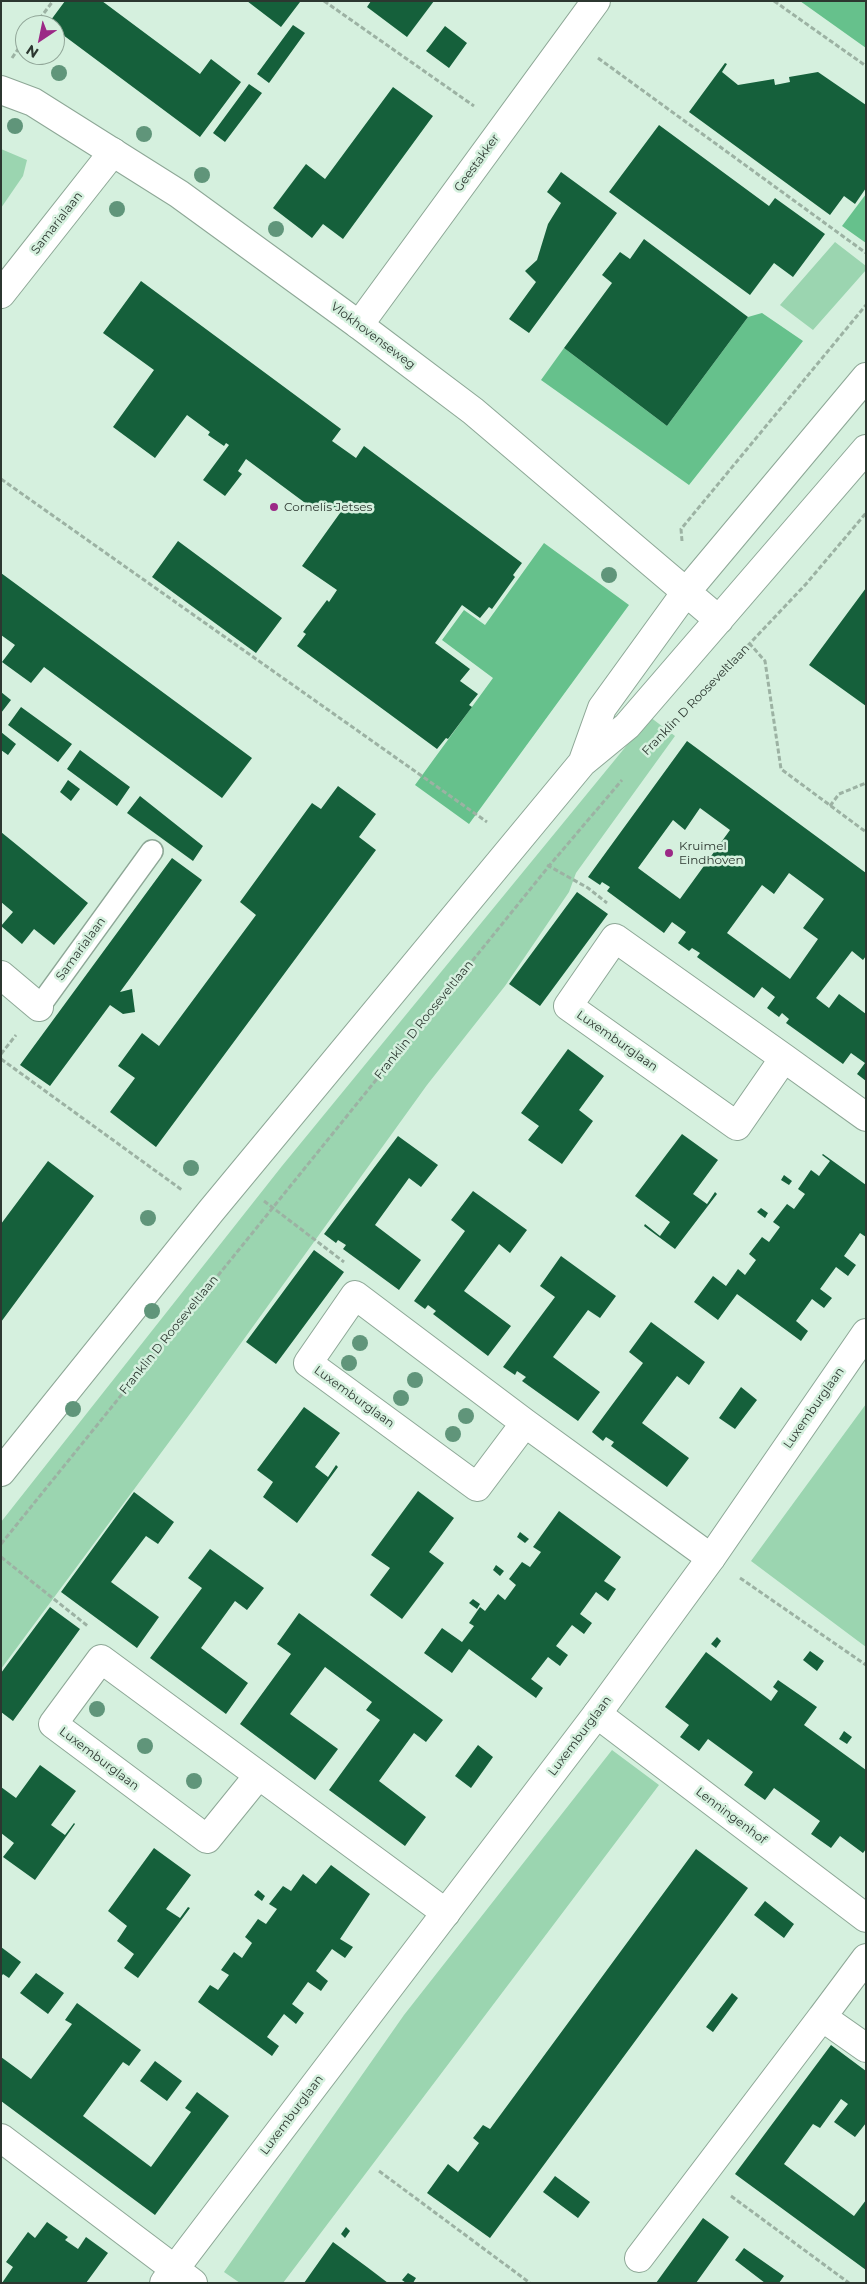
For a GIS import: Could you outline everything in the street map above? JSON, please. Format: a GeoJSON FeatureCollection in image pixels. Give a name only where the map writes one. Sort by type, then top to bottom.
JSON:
{"type":"FeatureCollection","features":[{"type":"Feature","properties":{"kind":"street","name":"Geestakker"},"geometry":{"type":"LineString","coordinates":[[360,325],[596,1]]}},
{"type":"Feature","properties":{"kind":"street","name":"Vlokhovenseweg"},"geometry":{"type":"LineString","coordinates":[[1,90],[33,102],[178,194],[360,325],[473,411],[719,620]]}},
{"type":"Feature","properties":{"kind":"street","name":"Samarialaan"},"geometry":{"type":"LineString","coordinates":[[1,294],[113,152]]}},
{"type":"Feature","properties":{"kind":"street"},"geometry":{"type":"LineString","coordinates":[[582,763],[602,708],[686,592],[866,377]]}},
{"type":"Feature","properties":{"kind":"street"},"geometry":{"type":"LineString","coordinates":[[1,1472],[211,1211],[517,844],[582,763],[627,726],[866,449]]}},
{"type":"Feature","properties":{"kind":"street"},"geometry":{"type":"LineString","coordinates":[[615,938],[866,1117]]}},
{"type":"Feature","properties":{"kind":"street","name":"Luxemburglaan"},"geometry":{"type":"LineString","coordinates":[[615,938],[568,1006],[712,1109],[737,1126],[784,1058]]}},
{"type":"Feature","properties":{"kind":"street","name":"Samarialaan"},"geometry":{"type":"LineString","coordinates":[[1,975],[39,1007]]}},
{"type":"Feature","properties":{"kind":"street"},"geometry":{"type":"LineString","coordinates":[[355,1295],[525,1423],[711,1558]]}},
{"type":"Feature","properties":{"kind":"street","name":"Luxemburglaan"},"geometry":{"type":"LineString","coordinates":[[355,1295],[308,1363],[477,1487],[525,1423]]}},
{"type":"Feature","properties":{"kind":"street","name":"Luxemburglaan"},"geometry":{"type":"LineString","coordinates":[[3,2143],[177,2278],[711,1558],[866,1333]]}},
{"type":"Feature","properties":{"kind":"street"},"geometry":{"type":"LineString","coordinates":[[101,1658],[258,1776],[446,1913]]}},
{"type":"Feature","properties":{"kind":"street","name":"Luxemburglaan"},"geometry":{"type":"LineString","coordinates":[[101,1658],[53,1724],[207,1839],[258,1776]]}},
{"type":"Feature","properties":{"kind":"street","name":"Lenningenhof"},"geometry":{"type":"LineString","coordinates":[[597,1714],[866,1918]]}},
{"type":"Feature","properties":{"kind":"street"},"geometry":{"type":"LineString","coordinates":[[639,2258],[866,1958]]}},
{"type":"Feature","properties":{"kind":"street"},"geometry":{"type":"LineString","coordinates":[[822,2017],[866,2048]]}},
{"type":"Feature","properties":{"kind":"lane","name":"Samarialaan"},"geometry":{"type":"LineString","coordinates":[[39,1007],[152,852]]}},
{"type":"Feature","properties":{"kind":"path"},"geometry":{"type":"LineString","coordinates":[[42,15],[53,1]]}},
{"type":"Feature","properties":{"kind":"path"},"geometry":{"type":"LineString","coordinates":[[324,1],[504,127]]}},
{"type":"Feature","properties":{"kind":"path"},"geometry":{"type":"LineString","coordinates":[[774,1],[866,66]]}},
{"type":"Feature","properties":{"kind":"path"},"geometry":{"type":"LineString","coordinates":[[569,38],[866,253]]}},
{"type":"Feature","properties":{"kind":"path"},"geometry":{"type":"LineString","coordinates":[[686,592],[681,529],[866,305]]}},
{"type":"Feature","properties":{"kind":"path"},"geometry":{"type":"LineString","coordinates":[[1,479],[517,844],[549,866],[588,888],[611,906],[615,938]]}},
{"type":"Feature","properties":{"kind":"path","name":"Franklin D Rooseveltlaan"},"geometry":{"type":"LineString","coordinates":[[736,658],[806,584],[866,513]]}},
{"type":"Feature","properties":{"kind":"path"},"geometry":{"type":"LineString","coordinates":[[719,620],[750,644],[765,661],[781,769],[866,832]]}},
{"type":"Feature","properties":{"kind":"path","name":"Franklin D Rooseveltlaan"},"geometry":{"type":"LineString","coordinates":[[1,1544],[549,866],[624,777]]}},
{"type":"Feature","properties":{"kind":"path"},"geometry":{"type":"LineString","coordinates":[[830,806],[839,794],[866,782]]}},
{"type":"Feature","properties":{"kind":"path"},"geometry":{"type":"LineString","coordinates":[[1,1059],[211,1211]]}},
{"type":"Feature","properties":{"kind":"path"},"geometry":{"type":"LineString","coordinates":[[237,1181],[352,1268],[355,1295]]}},
{"type":"Feature","properties":{"kind":"path"},"geometry":{"type":"LineString","coordinates":[[1,1557],[97,1634],[101,1658]]}},
{"type":"Feature","properties":{"kind":"path"},"geometry":{"type":"LineString","coordinates":[[711,1558],[866,1665]]}},
{"type":"Feature","properties":{"kind":"path"},"geometry":{"type":"LineString","coordinates":[[379,2171],[530,2283]]}},
{"type":"Feature","properties":{"kind":"path"},"geometry":{"type":"LineString","coordinates":[[703,2175],[849,2283]]}},
{"type":"Feature","properties":{"kind":"green space"},"geometry":{"type":"Polygon","coordinates":[[[800,1],[866,1],[866,48],[800,1]]]}},
{"type":"Feature","properties":{"kind":"green space"},"geometry":{"type":"Polygon","coordinates":[[[1,149],[27,160],[23,176],[1,208],[1,149]]]}},
{"type":"Feature","properties":{"kind":"green space"},"geometry":{"type":"Polygon","coordinates":[[[866,194],[866,243],[842,226],[866,194]]]}},
{"type":"Feature","properties":{"kind":"green space"},"geometry":{"type":"Polygon","coordinates":[[[835,242],[866,266],[866,270],[813,330],[780,305],[835,242]]]}},
{"type":"Feature","properties":{"kind":"green space"},"geometry":{"type":"Polygon","coordinates":[[[762,313],[803,341],[689,485],[541,380],[564,348],[667,426],[748,317],[762,313]]]}},
{"type":"Feature","properties":{"kind":"green space"},"geometry":{"type":"Polygon","coordinates":[[[544,543],[629,605],[469,824],[415,785],[493,678],[442,640],[464,610],[485,625],[544,543]]]}},
{"type":"Feature","properties":{"kind":"green space"},"geometry":{"type":"Polygon","coordinates":[[[650,717],[675,736],[576,873],[569,892],[505,986],[427,1085],[195,1407],[1,1669],[1,1522],[282,1166],[650,717]]]}},
{"type":"Feature","properties":{"kind":"green space"},"geometry":{"type":"Polygon","coordinates":[[[866,1404],[866,1647],[751,1561],[866,1404]]]}},
{"type":"Feature","properties":{"kind":"green space"},"geometry":{"type":"Polygon","coordinates":[[[612,1750],[659,1785],[283,2283],[240,2283],[224,2272],[404,2015],[612,1750]]]}},
{"type":"Feature","properties":{"kind":"building"},"geometry":{"type":"Polygon","coordinates":[[[65,1],[102,1],[200,74],[211,59],[241,82],[200,137],[65,36],[65,15],[55,15],[65,1]]]}},
{"type":"Feature","properties":{"kind":"building"},"geometry":{"type":"Polygon","coordinates":[[[247,1],[298,1],[300,2],[281,27],[247,1]]]}},
{"type":"Feature","properties":{"kind":"building"},"geometry":{"type":"Polygon","coordinates":[[[371,1],[434,1],[407,37],[367,7],[371,1]]]}},
{"type":"Feature","properties":{"kind":"building"},"geometry":{"type":"Polygon","coordinates":[[[293,25],[305,33],[269,83],[257,74],[293,25]]]}},
{"type":"Feature","properties":{"kind":"building"},"geometry":{"type":"Polygon","coordinates":[[[445,26],[467,43],[449,68],[426,51],[445,26]]]}},
{"type":"Feature","properties":{"kind":"building"},"geometry":{"type":"Polygon","coordinates":[[[725,63],[727,64],[722,72],[738,85],[774,79],[775,85],[790,82],[789,77],[818,72],[866,105],[866,188],[855,204],[844,196],[830,215],[689,112],[725,63]]]}},
{"type":"Feature","properties":{"kind":"building"},"geometry":{"type":"Polygon","coordinates":[[[249,84],[262,93],[225,142],[213,133],[249,84]]]}},
{"type":"Feature","properties":{"kind":"building"},"geometry":{"type":"Polygon","coordinates":[[[393,87],[433,116],[343,239],[323,224],[312,238],[273,208],[306,164],[325,179],[393,87]]]}},
{"type":"Feature","properties":{"kind":"building"},"geometry":{"type":"Polygon","coordinates":[[[659,125],[769,206],[775,198],[825,234],[793,277],[774,263],[750,295],[609,192],[659,125]]]}},
{"type":"Feature","properties":{"kind":"building"},"geometry":{"type":"Polygon","coordinates":[[[561,172],[617,213],[529,333],[509,319],[536,282],[525,271],[537,260],[548,224],[561,203],[547,192],[561,172]]]}},
{"type":"Feature","properties":{"kind":"building"},"geometry":{"type":"Polygon","coordinates":[[[644,239],[748,317],[667,426],[564,348],[612,283],[602,275],[620,252],[630,259],[644,239]]]}},
{"type":"Feature","properties":{"kind":"building"},"geometry":{"type":"Polygon","coordinates":[[[141,281],[341,429],[332,441],[356,458],[364,446],[522,563],[513,575],[515,577],[492,609],[489,607],[480,618],[462,605],[435,643],[470,669],[460,681],[478,694],[469,705],[472,707],[448,739],[446,738],[437,749],[297,646],[306,634],[303,632],[337,590],[302,566],[340,513],[323,502],[316,511],[246,459],[238,471],[242,474],[225,496],[203,480],[229,445],[226,443],[224,446],[208,435],[210,432],[187,415],[155,458],[113,427],[154,370],[103,333],[141,281]]]}},
{"type":"Feature","properties":{"kind":"building"},"geometry":{"type":"Polygon","coordinates":[[[178,541],[282,618],[256,653],[152,577],[178,541]]]}},
{"type":"Feature","properties":{"kind":"building"},"geometry":{"type":"Polygon","coordinates":[[[1,573],[252,758],[222,798],[44,667],[31,683],[2,662],[15,645],[1,635],[1,573]]]}},
{"type":"Feature","properties":{"kind":"building"},"geometry":{"type":"Polygon","coordinates":[[[866,588],[866,706],[809,665],[866,588]]]}},
{"type":"Feature","properties":{"kind":"building"},"geometry":{"type":"Polygon","coordinates":[[[1,692],[11,700],[1,713],[1,692]]]}},
{"type":"Feature","properties":{"kind":"building"},"geometry":{"type":"Polygon","coordinates":[[[21,707],[72,744],[58,762],[8,725],[21,707]]]}},
{"type":"Feature","properties":{"kind":"building"},"geometry":{"type":"Polygon","coordinates":[[[1,732],[16,744],[8,755],[1,750],[1,732]]]}},
{"type":"Feature","properties":{"kind":"building"},"geometry":{"type":"Polygon","coordinates":[[[687,741],[866,873],[866,956],[863,960],[852,951],[816,998],[829,1008],[839,994],[866,1014],[866,1081],[857,1074],[865,1063],[851,1053],[843,1064],[786,1023],[789,1019],[782,1013],[779,1017],[767,1008],[775,997],[762,987],[754,998],[697,957],[700,953],[692,948],[689,951],[678,943],[686,932],[672,922],[664,933],[607,891],[610,887],[602,882],[600,885],[588,877],[687,741]],[[700,808],[685,830],[673,820],[638,868],[680,899],[730,830],[700,808]],[[789,873],[774,894],[762,885],[727,933],[790,979],[818,939],[803,928],[824,899],[789,873]]]}},
{"type":"Feature","properties":{"kind":"building"},"geometry":{"type":"Polygon","coordinates":[[[80,750],[130,787],[117,806],[67,769],[80,750]]]}},
{"type":"Feature","properties":{"kind":"building"},"geometry":{"type":"Polygon","coordinates":[[[68,780],[80,789],[71,801],[60,792],[68,780]]]}},
{"type":"Feature","properties":{"kind":"building"},"geometry":{"type":"Polygon","coordinates":[[[338,786],[376,814],[359,837],[376,850],[156,1147],[110,1112],[135,1078],[118,1066],[142,1033],[159,1046],[256,915],[240,902],[312,803],[321,809],[338,786]]]}},
{"type":"Feature","properties":{"kind":"building"},"geometry":{"type":"Polygon","coordinates":[[[140,796],[203,846],[193,861],[127,813],[140,796]]]}},
{"type":"Feature","properties":{"kind":"building"},"geometry":{"type":"Polygon","coordinates":[[[1,832],[88,903],[54,945],[34,929],[22,944],[1,926],[13,912],[1,902],[1,832]]]}},
{"type":"Feature","properties":{"kind":"building"},"geometry":{"type":"Polygon","coordinates":[[[172,858],[202,880],[120,992],[132,989],[135,1012],[123,1014],[110,1005],[50,1086],[20,1065],[172,858]]]}},
{"type":"Feature","properties":{"kind":"building"},"geometry":{"type":"Polygon","coordinates":[[[577,892],[608,914],[540,1006],[509,984],[577,892]]]}},
{"type":"Feature","properties":{"kind":"building"},"geometry":{"type":"Polygon","coordinates":[[[568,1049],[604,1076],[579,1110],[593,1121],[562,1164],[528,1140],[539,1126],[521,1113],[568,1049]]]}},
{"type":"Feature","properties":{"kind":"building"},"geometry":{"type":"Polygon","coordinates":[[[682,1134],[718,1160],[693,1194],[707,1204],[715,1192],[717,1194],[675,1249],[644,1226],[645,1224],[660,1236],[670,1222],[635,1196],[682,1134]]]}},
{"type":"Feature","properties":{"kind":"building"},"geometry":{"type":"Polygon","coordinates":[[[398,1136],[438,1165],[421,1187],[409,1178],[375,1225],[421,1260],[399,1290],[343,1249],[346,1245],[338,1240],[336,1243],[324,1234],[398,1136]]]}},
{"type":"Feature","properties":{"kind":"building"},"geometry":{"type":"Polygon","coordinates":[[[823,1154],[866,1185],[866,1237],[860,1233],[844,1256],[856,1265],[848,1276],[836,1267],[820,1289],[832,1298],[824,1308],[812,1299],[796,1321],[808,1331],[801,1341],[737,1294],[718,1320],[694,1302],[713,1276],[726,1286],[738,1269],[745,1275],[756,1260],[749,1254],[762,1237],[769,1242],[780,1227],[773,1222],[787,1204],[794,1209],[805,1194],[798,1189],[811,1170],[819,1176],[830,1161],[823,1154]]]}},
{"type":"Feature","properties":{"kind":"building"},"geometry":{"type":"Polygon","coordinates":[[[48,1161],[94,1196],[1,1322],[1,1224],[48,1161]]]}},
{"type":"Feature","properties":{"kind":"building"},"geometry":{"type":"Polygon","coordinates":[[[784,1175],[792,1181],[789,1185],[781,1180],[784,1175]]]}},
{"type":"Feature","properties":{"kind":"building"},"geometry":{"type":"Polygon","coordinates":[[[473,1191],[527,1230],[510,1253],[499,1244],[464,1291],[511,1326],[488,1356],[433,1314],[436,1311],[428,1305],[425,1309],[414,1301],[465,1231],[451,1220],[473,1191]]]}},
{"type":"Feature","properties":{"kind":"building"},"geometry":{"type":"Polygon","coordinates":[[[761,1208],[768,1213],[765,1218],[757,1212],[761,1208]]]}},
{"type":"Feature","properties":{"kind":"building"},"geometry":{"type":"Polygon","coordinates":[[[314,1250],[344,1272],[276,1364],[246,1342],[314,1250]]]}},
{"type":"Feature","properties":{"kind":"building"},"geometry":{"type":"Polygon","coordinates":[[[561,1256],[616,1296],[600,1318],[588,1310],[553,1357],[600,1392],[578,1421],[522,1381],[526,1377],[517,1371],[515,1375],[503,1367],[555,1297],[540,1286],[561,1256]]]}},
{"type":"Feature","properties":{"kind":"building"},"geometry":{"type":"Polygon","coordinates":[[[651,1322],[705,1362],[689,1385],[677,1376],[642,1423],[689,1458],[667,1487],[611,1446],[614,1442],[606,1437],[603,1441],[592,1432],[643,1363],[629,1352],[651,1322]]]}},
{"type":"Feature","properties":{"kind":"building"},"geometry":{"type":"Polygon","coordinates":[[[741,1387],[757,1400],[735,1429],[719,1418],[741,1387]]]}},
{"type":"Feature","properties":{"kind":"building"},"geometry":{"type":"Polygon","coordinates":[[[304,1407],[340,1433],[315,1467],[328,1477],[336,1465],[338,1467],[297,1523],[263,1497],[273,1482],[257,1470],[304,1407]]]}},
{"type":"Feature","properties":{"kind":"building"},"geometry":{"type":"Polygon","coordinates":[[[418,1491],[454,1518],[429,1552],[444,1563],[402,1619],[370,1595],[390,1568],[371,1555],[418,1491]]]}},
{"type":"Feature","properties":{"kind":"building"},"geometry":{"type":"Polygon","coordinates":[[[134,1492],[174,1522],[158,1544],[146,1536],[111,1582],[159,1617],[137,1648],[61,1592],[134,1492]]]}},
{"type":"Feature","properties":{"kind":"building"},"geometry":{"type":"Polygon","coordinates":[[[559,1511],[621,1557],[604,1581],[616,1589],[608,1601],[596,1592],[580,1614],[592,1623],[584,1634],[572,1625],[556,1646],[568,1655],[560,1666],[548,1657],[531,1679],[543,1688],[536,1698],[469,1649],[452,1673],[424,1653],[442,1628],[462,1642],[474,1626],[469,1623],[480,1607],[485,1611],[498,1594],[505,1600],[516,1585],[509,1579],[522,1562],[530,1567],[541,1552],[533,1547],[559,1511]]]}},
{"type":"Feature","properties":{"kind":"building"},"geometry":{"type":"Polygon","coordinates":[[[520,1532],[529,1539],[525,1543],[517,1537],[520,1532]]]}},
{"type":"Feature","properties":{"kind":"building"},"geometry":{"type":"Polygon","coordinates":[[[210,1549],[264,1588],[247,1610],[235,1601],[201,1648],[248,1683],[226,1714],[150,1658],[202,1588],[188,1578],[210,1549]]]}},
{"type":"Feature","properties":{"kind":"building"},"geometry":{"type":"Polygon","coordinates":[[[496,1565],[504,1571],[500,1576],[493,1570],[496,1565]]]}},
{"type":"Feature","properties":{"kind":"building"},"geometry":{"type":"Polygon","coordinates":[[[473,1599],[480,1604],[477,1609],[469,1603],[473,1599]]]}},
{"type":"Feature","properties":{"kind":"building"},"geometry":{"type":"Polygon","coordinates":[[[50,1607],[80,1629],[13,1721],[1,1712],[1,1673],[50,1607]]]}},
{"type":"Feature","properties":{"kind":"building"},"geometry":{"type":"Polygon","coordinates":[[[299,1613],[443,1720],[426,1742],[414,1733],[379,1781],[426,1817],[405,1846],[329,1790],[380,1720],[366,1710],[372,1702],[325,1667],[290,1714],[338,1749],[315,1780],[240,1724],[291,1654],[277,1644],[299,1613]]]}},
{"type":"Feature","properties":{"kind":"building"},"geometry":{"type":"Polygon","coordinates":[[[717,1637],[721,1641],[716,1648],[711,1644],[717,1637]]]}},
{"type":"Feature","properties":{"kind":"building"},"geometry":{"type":"Polygon","coordinates":[[[810,1651],[824,1661],[817,1671],[803,1660],[810,1651]]]}},
{"type":"Feature","properties":{"kind":"building"},"geometry":{"type":"Polygon","coordinates":[[[706,1652],[771,1701],[778,1691],[773,1687],[778,1680],[817,1707],[804,1725],[866,1770],[866,1849],[863,1853],[840,1836],[831,1848],[811,1834],[820,1821],[774,1788],[765,1800],[744,1785],[753,1772],[708,1739],[699,1751],[680,1737],[689,1725],[665,1707],[706,1652]]]}},
{"type":"Feature","properties":{"kind":"building"},"geometry":{"type":"Polygon","coordinates":[[[844,1731],[852,1737],[847,1744],[839,1739],[844,1731]]]}},
{"type":"Feature","properties":{"kind":"building"},"geometry":{"type":"Polygon","coordinates":[[[478,1745],[493,1757],[471,1788],[455,1776],[478,1745]]]}},
{"type":"Feature","properties":{"kind":"building"},"geometry":{"type":"Polygon","coordinates":[[[40,1765],[76,1791],[51,1825],[65,1835],[75,1824],[35,1880],[3,1857],[14,1843],[1,1833],[1,1787],[16,1798],[40,1765]]]}},
{"type":"Feature","properties":{"kind":"building"},"geometry":{"type":"Polygon","coordinates":[[[154,1848],[191,1875],[166,1909],[180,1918],[188,1907],[190,1908],[138,1978],[124,1968],[134,1954],[117,1941],[127,1926],[108,1911],[154,1848]]]}},
{"type":"Feature","properties":{"kind":"building"},"geometry":{"type":"Polygon","coordinates":[[[696,1849],[748,1888],[490,2238],[427,2193],[448,2164],[458,2172],[479,2143],[473,2138],[483,2125],[490,2129],[696,1849]]]}},
{"type":"Feature","properties":{"kind":"building"},"geometry":{"type":"Polygon","coordinates":[[[331,1865],[370,1894],[340,1939],[353,1947],[345,1958],[332,1949],[316,1971],[328,1981],[321,1991],[308,1982],[292,2004],[304,2013],[296,2024],[284,2014],[267,2037],[279,2046],[272,2056],[198,2002],[210,1985],[218,1990],[229,1975],[221,1970],[234,1952],[242,1958],[252,1943],[245,1937],[258,1919],[266,1924],[277,1909],[269,1904],[283,1886],[291,1891],[303,1874],[316,1884],[331,1865]]]}},
{"type":"Feature","properties":{"kind":"building"},"geometry":{"type":"Polygon","coordinates":[[[258,1890],[265,1896],[262,1901],[254,1895],[258,1890]]]}},
{"type":"Feature","properties":{"kind":"building"},"geometry":{"type":"Polygon","coordinates":[[[765,1901],[794,1924],[784,1938],[754,1915],[765,1901]]]}},
{"type":"Feature","properties":{"kind":"building"},"geometry":{"type":"Polygon","coordinates":[[[1,1947],[21,1962],[9,1978],[3,1974],[1,1977],[1,1947]]]}},
{"type":"Feature","properties":{"kind":"building"},"geometry":{"type":"Polygon","coordinates":[[[36,1973],[64,1993],[48,2014],[20,1993],[36,1973]]]}},
{"type":"Feature","properties":{"kind":"building"},"geometry":{"type":"Polygon","coordinates":[[[732,1993],[738,1998],[713,2032],[706,2027],[732,1993]]]}},
{"type":"Feature","properties":{"kind":"building"},"geometry":{"type":"Polygon","coordinates":[[[77,2003],[141,2050],[129,2066],[123,2062],[83,2116],[151,2167],[191,2112],[185,2108],[197,2092],[229,2116],[155,2215],[1,2101],[1,2057],[31,2079],[72,2024],[65,2020],[77,2003]]]}},
{"type":"Feature","properties":{"kind":"building"},"geometry":{"type":"Polygon","coordinates":[[[831,2045],[866,2071],[866,2123],[855,2137],[834,2122],[848,2104],[841,2099],[820,2128],[813,2124],[784,2164],[854,2216],[866,2200],[866,2270],[735,2174],[831,2045]]]}},
{"type":"Feature","properties":{"kind":"building"},"geometry":{"type":"Polygon","coordinates":[[[155,2061],[182,2081],[167,2101],[140,2081],[155,2061]]]}},
{"type":"Feature","properties":{"kind":"building"},"geometry":{"type":"Polygon","coordinates":[[[555,2176],[590,2202],[578,2218],[543,2192],[555,2176]]]}},
{"type":"Feature","properties":{"kind":"building"},"geometry":{"type":"Polygon","coordinates":[[[703,2218],[729,2237],[696,2283],[656,2283],[703,2218]]]}},
{"type":"Feature","properties":{"kind":"building"},"geometry":{"type":"Polygon","coordinates":[[[47,2222],[68,2237],[65,2240],[78,2249],[86,2237],[108,2253],[86,2283],[2,2283],[13,2267],[6,2262],[28,2232],[35,2238],[47,2222]]]}},
{"type":"Feature","properties":{"kind":"building"},"geometry":{"type":"Polygon","coordinates":[[[346,2227],[350,2231],[345,2238],[341,2234],[346,2227]]]}},
{"type":"Feature","properties":{"kind":"building"},"geometry":{"type":"Polygon","coordinates":[[[333,2242],[367,2267],[388,2283],[304,2283],[333,2242]]]}},
{"type":"Feature","properties":{"kind":"building"},"geometry":{"type":"Polygon","coordinates":[[[744,2248],[784,2276],[779,2283],[765,2283],[735,2260],[744,2248]]]}},
{"type":"Feature","properties":{"kind":"building"},"geometry":{"type":"Polygon","coordinates":[[[408,2273],[416,2278],[413,2283],[406,2283],[402,2280],[408,2273]]]}},
{"type":"Feature","properties":{"kind":"place","name":"Cornelis Jetses"},"geometry":{"type":"Point","coordinates":[274,507]}},
{"type":"Feature","properties":{"kind":"place","name":"Kruimel Eindhoven"},"geometry":{"type":"Point","coordinates":[669,853]}}]}
